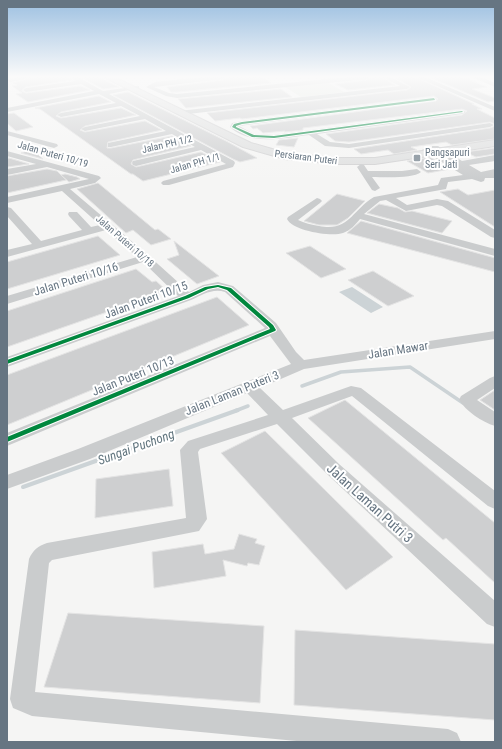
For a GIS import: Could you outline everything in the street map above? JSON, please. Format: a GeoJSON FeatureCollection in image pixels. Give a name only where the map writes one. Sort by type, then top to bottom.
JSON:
{"type":"FeatureCollection","features":[{"type":"Feature","properties":{"kind":"main road","name":"Persiaran Puteri"},"geometry":{"type":"LineString","coordinates":[[183,112],[247,145],[272,153],[299,158],[382,160],[495,140]]}},
{"type":"Feature","properties":{"kind":"main road","name":"Persiaran Puteri"},"geometry":{"type":"LineString","coordinates":[[434,151],[495,143]]}},
{"type":"Feature","properties":{"kind":"street"},"geometry":{"type":"LineString","coordinates":[[61,115],[78,112]]}},
{"type":"Feature","properties":{"kind":"street"},"geometry":{"type":"LineString","coordinates":[[136,112],[203,147]]}},
{"type":"Feature","properties":{"kind":"street"},"geometry":{"type":"LineString","coordinates":[[335,112],[235,125],[234,127],[254,136],[262,137],[465,113],[463,112]]}},
{"type":"Feature","properties":{"kind":"street"},"geometry":{"type":"LineString","coordinates":[[372,112],[417,137]]}},
{"type":"Feature","properties":{"kind":"street"},"geometry":{"type":"LineString","coordinates":[[85,129],[146,117]]}},
{"type":"Feature","properties":{"kind":"street"},"geometry":{"type":"LineString","coordinates":[[310,132],[328,144],[349,146],[490,125],[480,120]]}},
{"type":"Feature","properties":{"kind":"street"},"geometry":{"type":"LineString","coordinates":[[111,145],[174,131]]}},
{"type":"Feature","properties":{"kind":"street"},"geometry":{"type":"LineString","coordinates":[[7,133],[54,146]]}},
{"type":"Feature","properties":{"kind":"street","name":"Jalan PH 1/2"},"geometry":{"type":"LineString","coordinates":[[136,163],[203,147]]}},
{"type":"Feature","properties":{"kind":"street","name":"Jalan PH 1/1"},"geometry":{"type":"LineString","coordinates":[[166,183],[230,165],[231,163],[203,147]]}},
{"type":"Feature","properties":{"kind":"street"},"geometry":{"type":"LineString","coordinates":[[434,151],[457,164],[479,180]]}},
{"type":"Feature","properties":{"kind":"street","name":"Jalan Puteri 10/19"},"geometry":{"type":"LineString","coordinates":[[7,153],[96,178],[92,181],[7,200]]}},
{"type":"Feature","properties":{"kind":"street"},"geometry":{"type":"LineString","coordinates":[[457,164],[495,158]]}},
{"type":"Feature","properties":{"kind":"street"},"geometry":{"type":"LineString","coordinates":[[358,160],[365,174],[375,188]]}},
{"type":"Feature","properties":{"kind":"street"},"geometry":{"type":"LineString","coordinates":[[7,172],[47,164]]}},
{"type":"Feature","properties":{"kind":"street"},"geometry":{"type":"LineString","coordinates":[[365,174],[417,172]]}},
{"type":"Feature","properties":{"kind":"street"},"geometry":{"type":"LineString","coordinates":[[317,201],[292,219],[293,221],[327,232],[342,231],[368,203],[377,199],[443,187],[444,180],[479,180],[495,174]]}},
{"type":"Feature","properties":{"kind":"street","name":"Jalan Puteri 10/18"},"geometry":{"type":"LineString","coordinates":[[63,187],[145,258],[187,297]]}},
{"type":"Feature","properties":{"kind":"street"},"geometry":{"type":"LineString","coordinates":[[387,197],[406,208],[437,202],[445,204],[495,235]]}},
{"type":"Feature","properties":{"kind":"street"},"geometry":{"type":"LineString","coordinates":[[7,210],[39,245]]}},
{"type":"Feature","properties":{"kind":"street"},"geometry":{"type":"LineString","coordinates":[[73,214],[89,231]]}},
{"type":"Feature","properties":{"kind":"street"},"geometry":{"type":"LineString","coordinates":[[358,215],[495,253]]}},
{"type":"Feature","properties":{"kind":"street"},"geometry":{"type":"LineString","coordinates":[[7,254],[108,226]]}},
{"type":"Feature","properties":{"kind":"street"},"geometry":{"type":"LineString","coordinates":[[462,244],[495,240]]}},
{"type":"Feature","properties":{"kind":"street","name":"Jalan Puteri 10/16"},"geometry":{"type":"LineString","coordinates":[[7,300],[145,258]]}},
{"type":"Feature","properties":{"kind":"street","name":"Jalan Puteri 10/15"},"geometry":{"type":"LineString","coordinates":[[7,362],[187,297],[207,288],[218,286],[229,289],[271,326],[271,331],[301,365]]}},
{"type":"Feature","properties":{"kind":"street","name":"Jalan Puteri 10/13"},"geometry":{"type":"LineString","coordinates":[[7,440],[271,331]]}},
{"type":"Feature","properties":{"kind":"street","name":"Jalan Mawar"},"geometry":{"type":"LineString","coordinates":[[301,365],[495,335]]}},
{"type":"Feature","properties":{"kind":"street","name":"Jalan Laman Puteri 3"},"geometry":{"type":"LineString","coordinates":[[7,482],[84,454],[301,365]]}},
{"type":"Feature","properties":{"kind":"street"},"geometry":{"type":"LineString","coordinates":[[495,381],[473,395],[468,400],[476,408],[495,420]]}},
{"type":"Feature","properties":{"kind":"street","name":"Jalan Laman Putri 3"},"geometry":{"type":"LineString","coordinates":[[249,386],[333,469],[495,616]]}},
{"type":"Feature","properties":{"kind":"street"},"geometry":{"type":"LineString","coordinates":[[448,742],[32,704],[22,699],[39,559],[47,552],[192,525],[198,519],[189,450],[194,445],[279,417],[344,392],[351,391],[356,392],[495,500]]}},
{"type":"Feature","properties":{"kind":"shaded area"},"geometry":{"type":"Polygon","coordinates":[[[352,287],[383,307],[371,313],[339,292],[352,287]]]}},
{"type":"Feature","properties":{"kind":"building"},"geometry":{"type":"Polygon","coordinates":[[[44,112],[61,112],[56,116],[61,118],[97,112],[129,112],[136,115],[85,126],[80,130],[85,132],[145,121],[162,130],[108,142],[107,148],[172,136],[191,146],[133,160],[131,164],[136,167],[201,152],[220,162],[143,181],[44,112]]]}},
{"type":"Feature","properties":{"kind":"building"},"geometry":{"type":"Polygon","coordinates":[[[145,112],[168,112],[257,158],[240,162],[145,112]]]}},
{"type":"Feature","properties":{"kind":"building"},"geometry":{"type":"Polygon","coordinates":[[[216,112],[301,112],[215,121],[207,113],[216,112]]]}},
{"type":"Feature","properties":{"kind":"building"},"geometry":{"type":"Polygon","coordinates":[[[355,112],[437,112],[303,128],[303,130],[284,132],[285,131],[263,133],[257,128],[253,129],[250,126],[355,112]]]}},
{"type":"Feature","properties":{"kind":"building"},"geometry":{"type":"Polygon","coordinates":[[[466,112],[483,112],[495,118],[495,124],[490,122],[349,142],[335,141],[326,134],[462,115],[466,112]]]}},
{"type":"Feature","properties":{"kind":"building"},"geometry":{"type":"Polygon","coordinates":[[[14,113],[33,127],[16,131],[7,123],[7,114],[14,113]]]}},
{"type":"Feature","properties":{"kind":"building"},"geometry":{"type":"Polygon","coordinates":[[[495,126],[495,139],[452,145],[446,142],[411,147],[417,150],[394,154],[388,150],[361,154],[354,149],[490,128],[495,126]]]}},
{"type":"Feature","properties":{"kind":"building"},"geometry":{"type":"Polygon","coordinates":[[[298,138],[294,147],[276,145],[279,140],[298,138]]]}},
{"type":"Feature","properties":{"kind":"building"},"geometry":{"type":"Polygon","coordinates":[[[495,148],[495,154],[476,157],[465,152],[495,148]]]}},
{"type":"Feature","properties":{"kind":"building"},"geometry":{"type":"Polygon","coordinates":[[[32,149],[43,159],[21,153],[32,149]]]}},
{"type":"Feature","properties":{"kind":"building"},"geometry":{"type":"Polygon","coordinates":[[[430,157],[450,169],[428,173],[407,161],[430,157]]]}},
{"type":"Feature","properties":{"kind":"building"},"geometry":{"type":"Polygon","coordinates":[[[9,158],[29,164],[7,167],[7,159],[9,158]]]}},
{"type":"Feature","properties":{"kind":"building"},"geometry":{"type":"Polygon","coordinates":[[[47,169],[57,171],[66,180],[7,193],[7,176],[47,169]]]}},
{"type":"Feature","properties":{"kind":"building"},"geometry":{"type":"Polygon","coordinates":[[[65,174],[80,179],[69,182],[61,175],[65,174]]]}},
{"type":"Feature","properties":{"kind":"building"},"geometry":{"type":"Polygon","coordinates":[[[98,183],[155,230],[158,229],[171,239],[151,245],[133,230],[126,233],[77,189],[98,183]]]}},
{"type":"Feature","properties":{"kind":"building"},"geometry":{"type":"Polygon","coordinates":[[[458,189],[468,195],[495,190],[495,227],[440,192],[458,189]]]}},
{"type":"Feature","properties":{"kind":"building"},"geometry":{"type":"Polygon","coordinates":[[[337,194],[365,201],[348,218],[337,225],[319,225],[304,221],[337,194]]]}},
{"type":"Feature","properties":{"kind":"building"},"geometry":{"type":"Polygon","coordinates":[[[379,204],[398,208],[405,212],[412,211],[452,221],[442,233],[367,213],[379,204]]]}},
{"type":"Feature","properties":{"kind":"building"},"geometry":{"type":"Polygon","coordinates":[[[361,221],[495,258],[495,272],[347,233],[361,221]]]}},
{"type":"Feature","properties":{"kind":"building"},"geometry":{"type":"Polygon","coordinates":[[[98,236],[120,255],[7,289],[7,262],[98,236]]]}},
{"type":"Feature","properties":{"kind":"building"},"geometry":{"type":"Polygon","coordinates":[[[174,241],[219,276],[197,284],[167,259],[179,255],[174,241]]]}},
{"type":"Feature","properties":{"kind":"building"},"geometry":{"type":"Polygon","coordinates":[[[310,246],[346,269],[321,278],[286,253],[310,246]]]}},
{"type":"Feature","properties":{"kind":"building"},"geometry":{"type":"Polygon","coordinates":[[[136,269],[152,282],[156,281],[167,291],[7,347],[7,311],[136,269]]]}},
{"type":"Feature","properties":{"kind":"building"},"geometry":{"type":"Polygon","coordinates":[[[373,271],[414,296],[388,306],[348,280],[373,271]]]}},
{"type":"Feature","properties":{"kind":"building"},"geometry":{"type":"Polygon","coordinates":[[[217,297],[249,325],[7,425],[7,375],[217,297]]]}},
{"type":"Feature","properties":{"kind":"building"},"geometry":{"type":"Polygon","coordinates":[[[495,390],[495,410],[480,400],[495,390]]]}},
{"type":"Feature","properties":{"kind":"building"},"geometry":{"type":"Polygon","coordinates":[[[345,400],[495,523],[495,583],[446,538],[443,540],[308,418],[345,400]]]}},
{"type":"Feature","properties":{"kind":"building"},"geometry":{"type":"Polygon","coordinates":[[[265,431],[393,557],[346,590],[221,453],[265,431]]]}},
{"type":"Feature","properties":{"kind":"building"},"geometry":{"type":"Polygon","coordinates":[[[169,469],[173,506],[95,518],[96,479],[169,469]]]}},
{"type":"Feature","properties":{"kind":"building"},"geometry":{"type":"Polygon","coordinates":[[[239,534],[257,539],[255,543],[265,546],[259,565],[248,563],[247,566],[223,560],[226,576],[154,588],[152,552],[203,544],[205,554],[234,549],[239,534]]]}},
{"type":"Feature","properties":{"kind":"building"},"geometry":{"type":"Polygon","coordinates":[[[68,613],[264,626],[260,703],[44,687],[68,613]]]}},
{"type":"Feature","properties":{"kind":"building"},"geometry":{"type":"Polygon","coordinates":[[[295,630],[495,644],[495,720],[294,705],[295,630]]]}},
{"type":"Feature","properties":{"kind":"waterway","name":"Sungai Puchong"},"geometry":{"type":"LineString","coordinates":[[302,386],[341,372],[410,367],[463,403]]}},
{"type":"Feature","properties":{"kind":"waterway","name":"Sungai Puchong"},"geometry":{"type":"LineString","coordinates":[[235,411],[248,406]]}},
{"type":"Feature","properties":{"kind":"waterway","name":"Sungai Puchong"},"geometry":{"type":"LineString","coordinates":[[23,487],[238,410]]}},
{"type":"Feature","properties":{"kind":"cycle path"},"geometry":{"type":"LineString","coordinates":[[330,112],[242,123],[235,125],[234,127],[253,136],[274,137],[462,112]]}},
{"type":"Feature","properties":{"kind":"cycle path"},"geometry":{"type":"LineString","coordinates":[[7,362],[187,297],[207,288],[218,286],[229,289],[271,326],[273,330],[7,440]]}},
{"type":"Feature","properties":{"kind":"place","name":"Pangsapuri Seri Jati"},"geometry":{"type":"Point","coordinates":[417,158]}}]}
